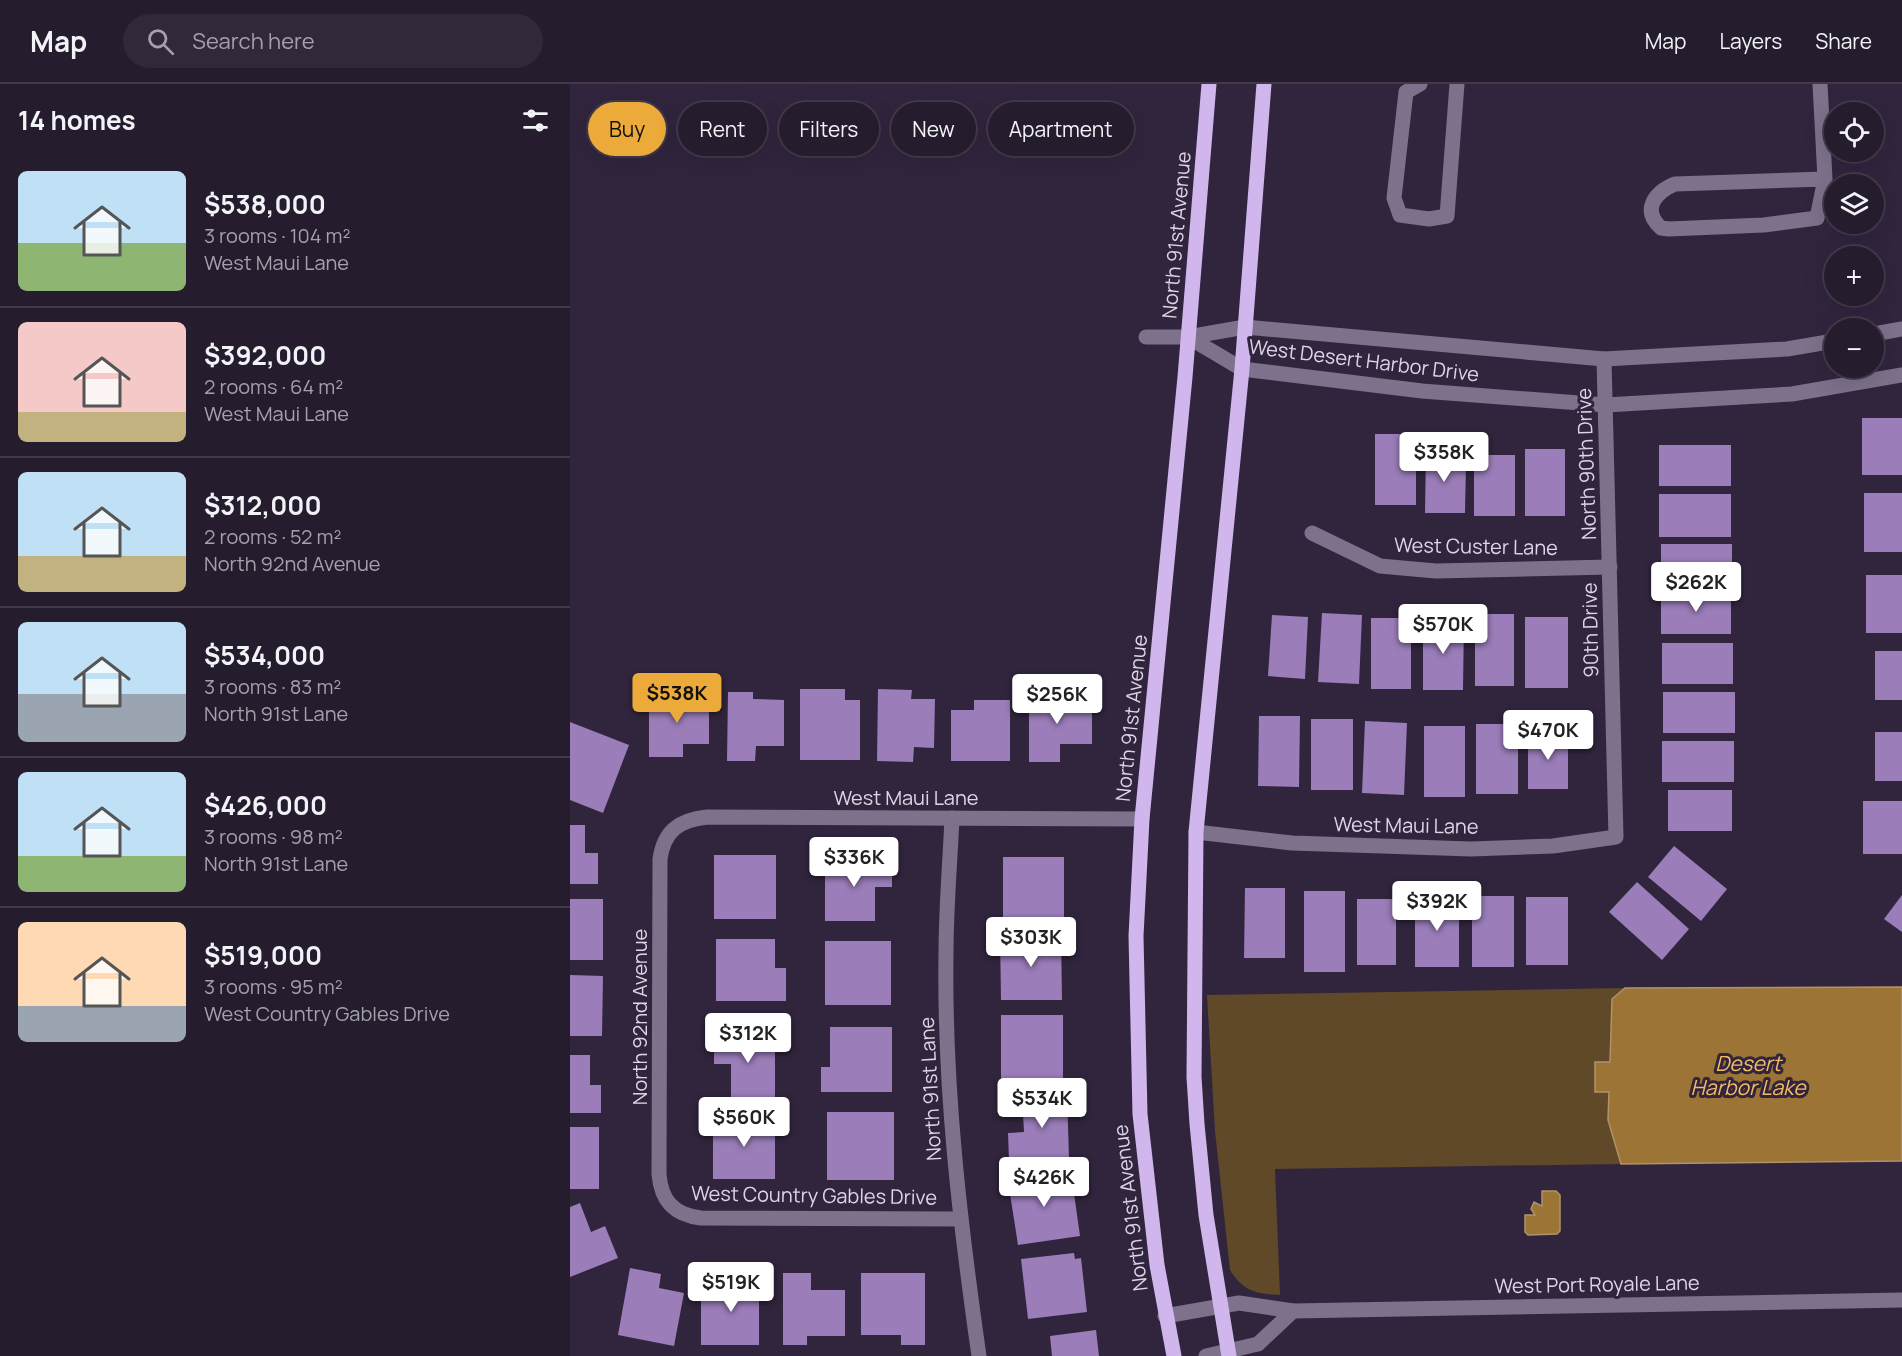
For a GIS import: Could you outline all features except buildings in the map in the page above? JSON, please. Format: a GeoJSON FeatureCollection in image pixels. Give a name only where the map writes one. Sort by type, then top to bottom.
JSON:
{"type":"FeatureCollection","features":[{"type":"Feature","properties":{"kind":"main road","name":"North 91st Avenue"},"geometry":{"type":"LineString","coordinates":[[1174,1356],[1165,1316],[1140,1114],[1136,936],[1142,819],[1188,337],[1209,84]]}},
{"type":"Feature","properties":{"kind":"main road"},"geometry":{"type":"LineString","coordinates":[[1229,1353],[1205,1206],[1194,1077],[1196,832],[1242,369],[1264,84]]}},
{"type":"Feature","properties":{"kind":"street"},"geometry":{"type":"LineString","coordinates":[[1420,84],[1407,92],[1394,198],[1400,214],[1429,219],[1447,216],[1457,84]]}},
{"type":"Feature","properties":{"kind":"street"},"geometry":{"type":"LineString","coordinates":[[1820,84],[1825,174]]}},
{"type":"Feature","properties":{"kind":"street"},"geometry":{"type":"LineString","coordinates":[[1825,179],[1817,218],[1764,225],[1669,229],[1661,228],[1655,222],[1652,214],[1652,202],[1657,193],[1675,184],[1825,179]]}},
{"type":"Feature","properties":{"kind":"street","name":"West Desert Harbor Drive"},"geometry":{"type":"LineString","coordinates":[[1188,337],[1245,327],[1604,359],[1787,349],[1824,343]]}},
{"type":"Feature","properties":{"kind":"street"},"geometry":{"type":"LineString","coordinates":[[1884,332],[1902,329]]}},
{"type":"Feature","properties":{"kind":"street"},"geometry":{"type":"LineString","coordinates":[[1146,337],[1188,337]]}},
{"type":"Feature","properties":{"kind":"street","name":"West Desert Harbor Drive"},"geometry":{"type":"LineString","coordinates":[[1188,337],[1242,369],[1422,391],[1606,405],[1792,394],[1902,375]]}},
{"type":"Feature","properties":{"kind":"street","name":"North 90th Drive"},"geometry":{"type":"LineString","coordinates":[[1604,359],[1610,567]]}},
{"type":"Feature","properties":{"kind":"street","name":"West Custer Lane"},"geometry":{"type":"LineString","coordinates":[[1312,533],[1380,566],[1436,571],[1610,567]]}},
{"type":"Feature","properties":{"kind":"street","name":"90th Drive"},"geometry":{"type":"LineString","coordinates":[[1610,567],[1616,837]]}},
{"type":"Feature","properties":{"kind":"street","name":"West Maui Lane"},"geometry":{"type":"LineString","coordinates":[[672,828],[688,820],[707,817],[1142,819]]}},
{"type":"Feature","properties":{"kind":"street","name":"North 91st Lane"},"geometry":{"type":"LineString","coordinates":[[952,818],[946,954],[949,1075],[959,1219],[979,1356]]}},
{"type":"Feature","properties":{"kind":"street","name":"North 92nd Avenue"},"geometry":{"type":"LineString","coordinates":[[669,1206],[663,1196],[659,1174],[660,871],[662,847],[672,828]]}},
{"type":"Feature","properties":{"kind":"street","name":"West Maui Lane"},"geometry":{"type":"LineString","coordinates":[[1196,832],[1292,843],[1471,849],[1553,846],[1616,837]]}},
{"type":"Feature","properties":{"kind":"street","name":"West Country Gables Drive"},"geometry":{"type":"LineString","coordinates":[[669,1206],[678,1212],[701,1218],[959,1219]]}},
{"type":"Feature","properties":{"kind":"street","name":"West Port Royale Lane"},"geometry":{"type":"LineString","coordinates":[[1165,1316],[1220,1304],[1256,1304],[1293,1311],[1902,1300]]}},
{"type":"Feature","properties":{"kind":"street"},"geometry":{"type":"LineString","coordinates":[[1206,1356],[1229,1353],[1258,1344],[1293,1311]]}},
{"type":"Feature","properties":{"kind":"shaded area"},"geometry":{"type":"Polygon","coordinates":[[[1625,988],[1612,999],[1610,1062],[1595,1062],[1595,1092],[1609,1092],[1608,1120],[1621,1164],[1275,1169],[1280,1295],[1251,1290],[1235,1277],[1230,1270],[1215,1131],[1207,995],[1625,988]]]}},
{"type":"Feature","properties":{"kind":"water","name":"Desert Harbor Lake"},"geometry":{"type":"Polygon","coordinates":[[[1902,987],[1902,1161],[1621,1164],[1608,1120],[1609,1092],[1595,1092],[1595,1062],[1610,1062],[1612,999],[1625,988],[1902,987]]]}},
{"type":"Feature","properties":{"kind":"water"},"geometry":{"type":"Polygon","coordinates":[[[1542,1191],[1556,1191],[1560,1195],[1560,1231],[1557,1234],[1528,1235],[1525,1232],[1525,1215],[1535,1215],[1531,1209],[1534,1202],[1542,1206],[1542,1191]]]}}]}
